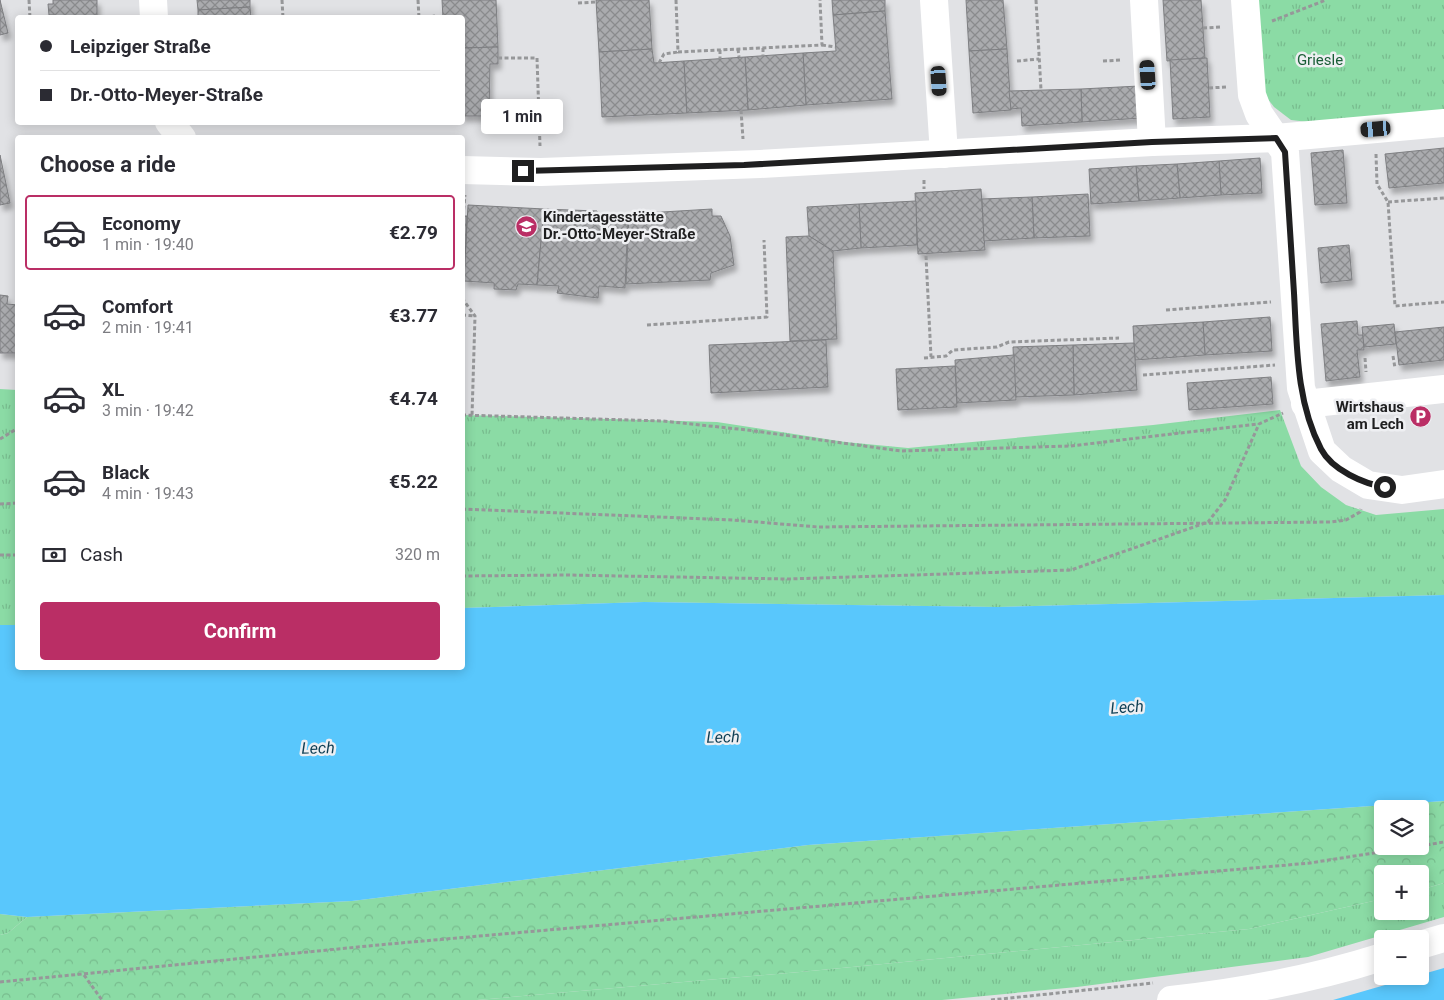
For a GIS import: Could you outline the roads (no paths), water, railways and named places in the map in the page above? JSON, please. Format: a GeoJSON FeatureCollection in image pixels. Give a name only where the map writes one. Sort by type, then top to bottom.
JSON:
{"type":"FeatureCollection","features":[{"type":"Feature","properties":{"kind":"street"},"geometry":{"type":"LineString","coordinates":[[153,0],[154,15]]}},
{"type":"Feature","properties":{"kind":"street"},"geometry":{"type":"LineString","coordinates":[[934,0],[944,154]]}},
{"type":"Feature","properties":{"kind":"street"},"geometry":{"type":"LineString","coordinates":[[1245,0],[1252,95],[1259,114],[1285,152],[1298,363],[1305,404],[1322,451],[1341,469],[1368,485],[1402,490],[1444,484]]}},
{"type":"Feature","properties":{"kind":"street"},"geometry":{"type":"LineString","coordinates":[[1139,14],[1152,142]]}},
{"type":"Feature","properties":{"kind":"street"},"geometry":{"type":"LineString","coordinates":[[465,170],[541,172],[744,165],[1152,142],[1276,138],[1444,122]]}},
{"type":"Feature","properties":{"kind":"street"},"geometry":{"type":"LineString","coordinates":[[171,125],[180,135]]}},
{"type":"Feature","properties":{"kind":"street"},"geometry":{"type":"LineString","coordinates":[[1305,404],[1444,389]]}},
{"type":"Feature","properties":{"kind":"street"},"geometry":{"type":"LineString","coordinates":[[1429,943],[1444,938]]}},
{"type":"Feature","properties":{"kind":"street"},"geometry":{"type":"LineString","coordinates":[[1171,1000],[1231,993],[1290,983],[1374,959]]}},
{"type":"Feature","properties":{"kind":"water","name":"Lech"},"geometry":{"type":"Polygon","coordinates":[[[1444,595],[1444,801],[1374,800],[1374,806],[808,845],[352,901],[27,917],[0,914],[0,625],[15,625],[15,670],[465,670],[465,608],[644,602],[998,607],[1444,595]]]}},
{"type":"Feature","properties":{"kind":"water"},"geometry":{"type":"Polygon","coordinates":[[[1444,968],[1444,1000],[1333,1000],[1385,985],[1429,985],[1429,972],[1444,968]]]}},
{"type":"Feature","properties":{"kind":"place","name":"Kindertagesstätte Dr.-Otto-Meyer-Straße"},"geometry":{"type":"Point","coordinates":[527,226]}},
{"type":"Feature","properties":{"kind":"place","name":"Wirtshaus am Lech"},"geometry":{"type":"Point","coordinates":[1420,416]}},
{"type":"Feature","properties":{"kind":"park label","name":"Griesle"},"geometry":{"type":"Point","coordinates":[1320,60]}}]}
